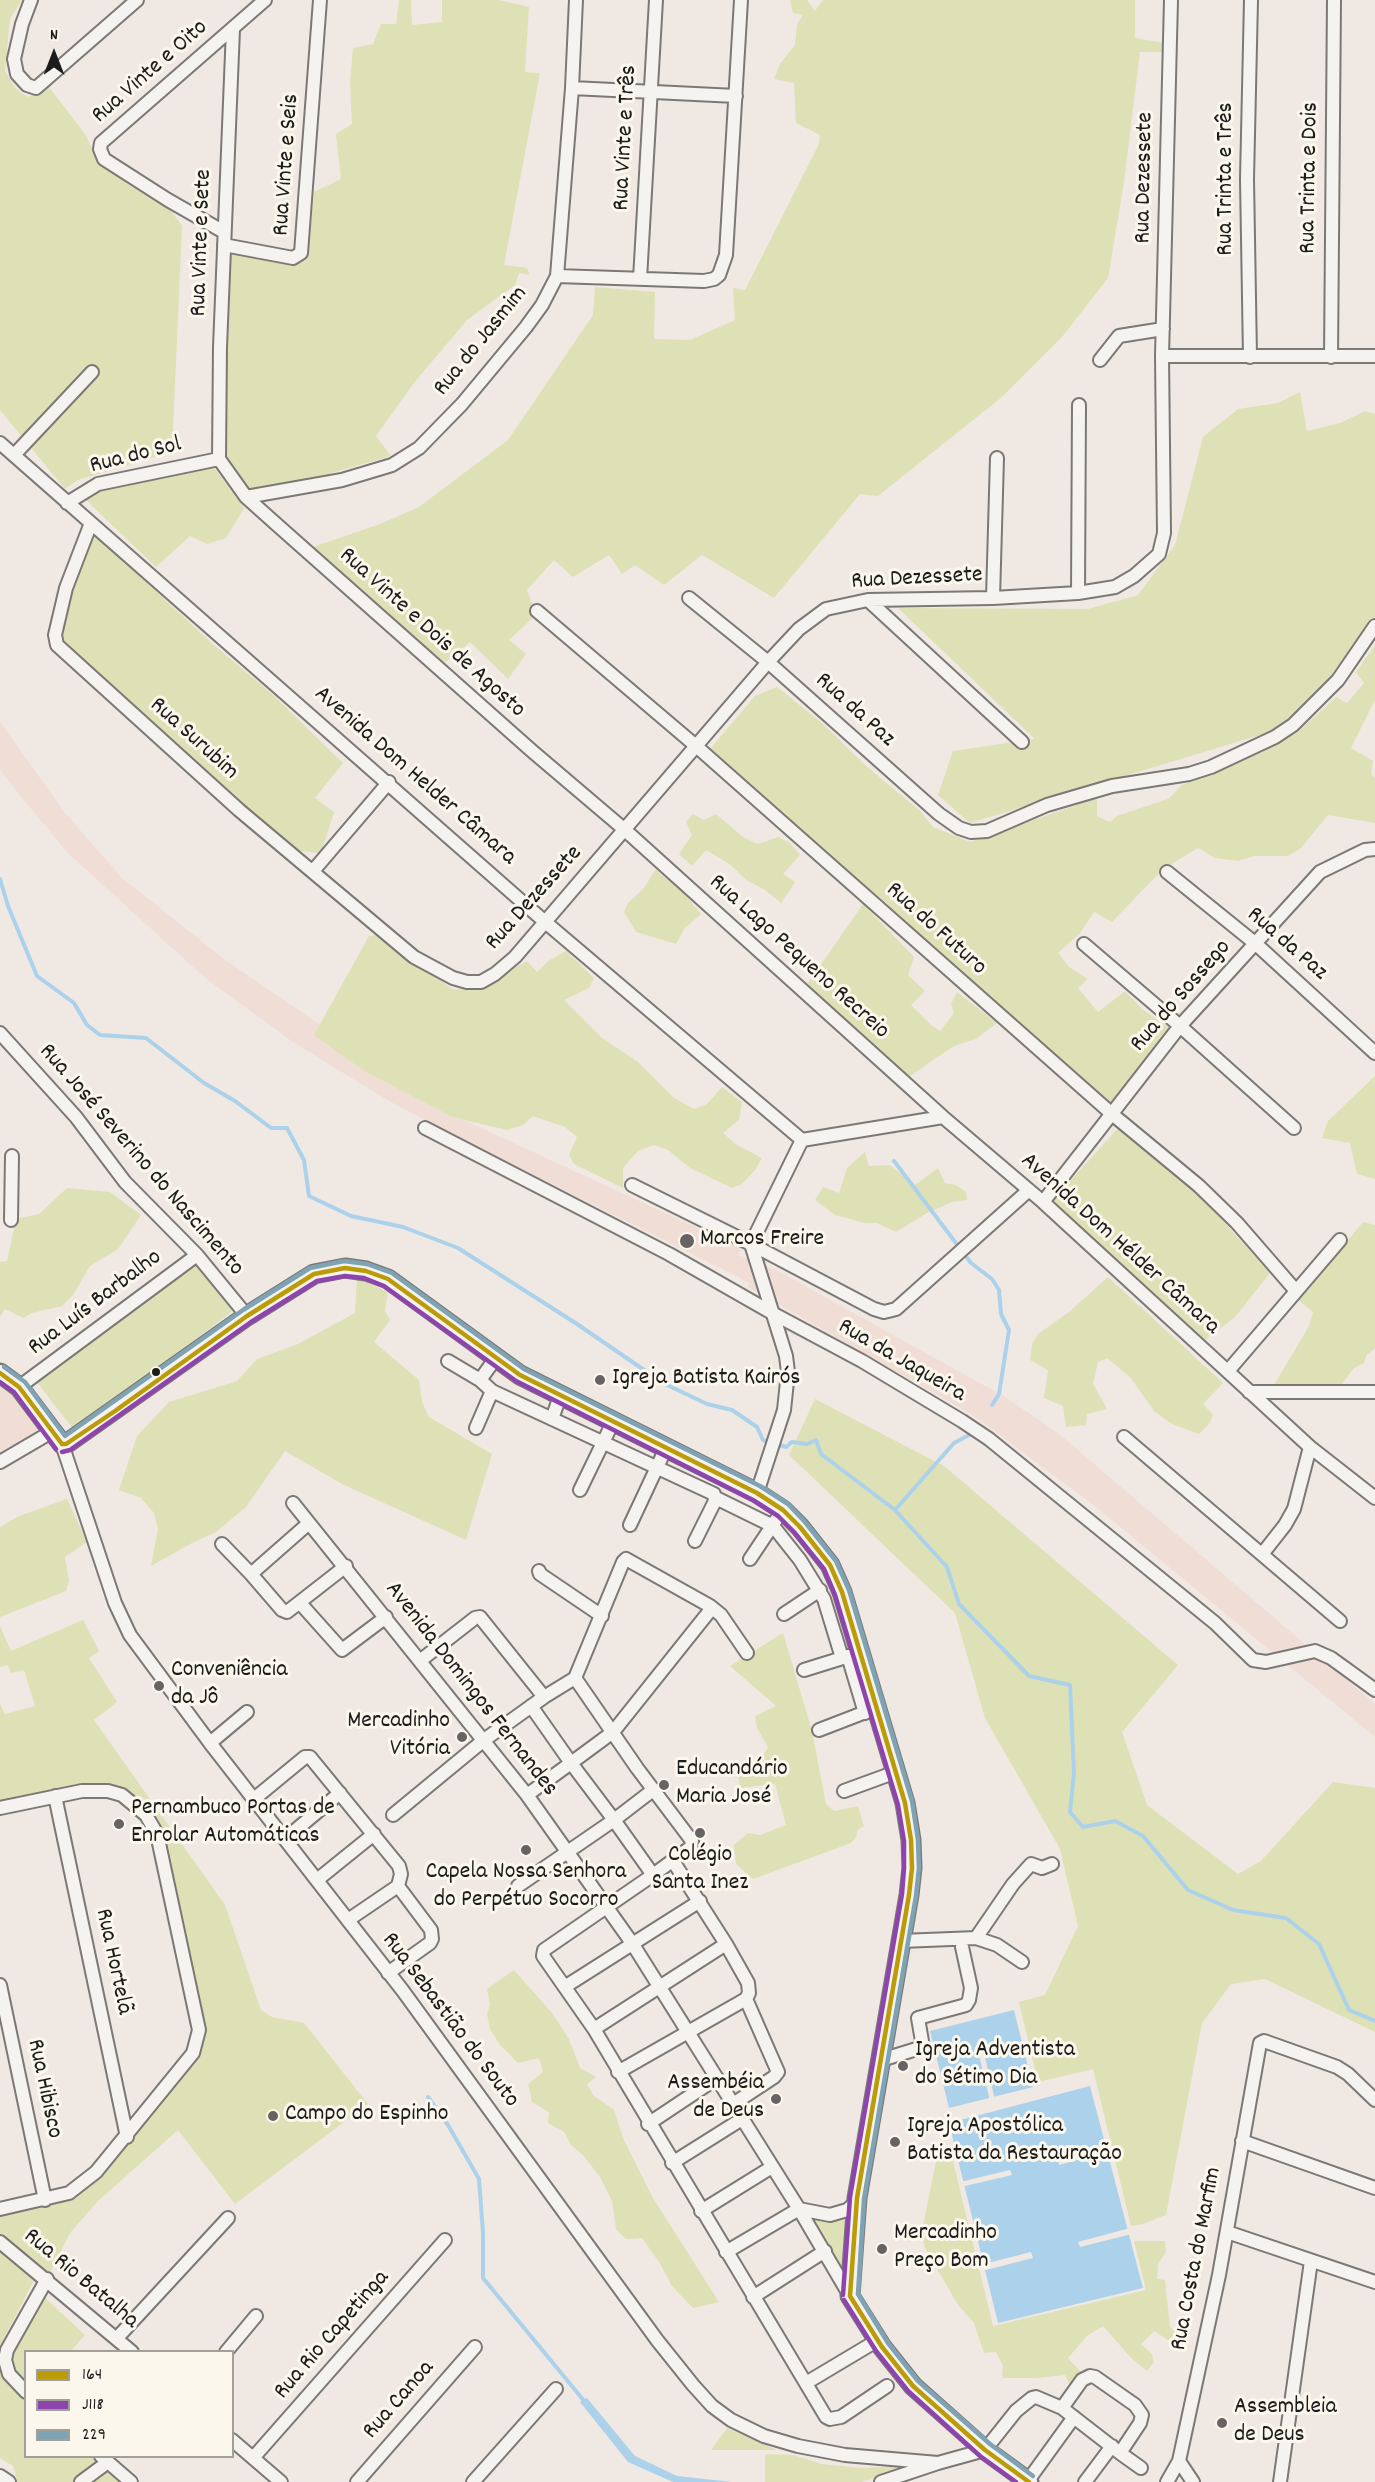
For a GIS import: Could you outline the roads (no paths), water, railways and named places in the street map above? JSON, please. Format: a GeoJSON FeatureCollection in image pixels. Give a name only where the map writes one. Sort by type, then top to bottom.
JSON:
{"type":"FeatureCollection","features":[{"type":"Feature","properties":{"kind":"main road"},"geometry":{"type":"LineString","coordinates":[[0,1373],[19,1387],[57,1437],[66,1444],[247,1316],[314,1274],[345,1268],[366,1271],[388,1279],[495,1359],[560,1396],[757,1493],[783,1510],[811,1540],[830,1565],[842,1592],[850,1655],[896,1772],[905,1803],[911,1840],[912,1868],[909,1895],[857,2198],[850,2296],[878,2340],[913,2386],[986,2450],[1028,2482]]}},
{"type":"Feature","properties":{"kind":"street"},"geometry":{"type":"LineString","coordinates":[[31,0],[16,46],[15,68],[27,85],[36,88],[137,0]]}},
{"type":"Feature","properties":{"kind":"street","name":"Rua Vinte e Oito"},"geometry":{"type":"LineString","coordinates":[[224,238],[104,159],[100,149],[102,143],[265,0]]}},
{"type":"Feature","properties":{"kind":"street","name":"Rua Vinte e Seis"},"geometry":{"type":"LineString","coordinates":[[224,238],[293,258],[301,253],[320,0]]}},
{"type":"Feature","properties":{"kind":"street","name":"Rua do Jasmim"},"geometry":{"type":"LineString","coordinates":[[246,496],[342,480],[392,465],[419,448],[462,404],[526,327],[557,276],[572,88],[576,0]]}},
{"type":"Feature","properties":{"kind":"street","name":"Rua Vinte e Três"},"geometry":{"type":"LineString","coordinates":[[640,279],[656,0]]}},
{"type":"Feature","properties":{"kind":"street"},"geometry":{"type":"LineString","coordinates":[[557,276],[704,280],[719,275],[726,255],[741,0]]}},
{"type":"Feature","properties":{"kind":"street","name":"Rua Dezessete"},"geometry":{"type":"LineString","coordinates":[[313,871],[414,957],[453,978],[467,982],[481,982],[495,974],[515,957],[768,662],[799,629],[826,609],[868,600],[993,598],[1078,593],[1115,587],[1134,576],[1159,554],[1164,533],[1162,356],[1171,0]]}},
{"type":"Feature","properties":{"kind":"street","name":"Rua Trinta e Três"},"geometry":{"type":"LineString","coordinates":[[1250,357],[1248,168],[1251,0]]}},
{"type":"Feature","properties":{"kind":"street","name":"Rua Trinta e Dois"},"geometry":{"type":"LineString","coordinates":[[1330,357],[1334,0]]}},
{"type":"Feature","properties":{"kind":"street","name":"Rua Vinte e Sete"},"geometry":{"type":"LineString","coordinates":[[219,459],[220,347],[232,29]]}},
{"type":"Feature","properties":{"kind":"street"},"geometry":{"type":"LineString","coordinates":[[572,88],[736,96]]}},
{"type":"Feature","properties":{"kind":"street"},"geometry":{"type":"LineString","coordinates":[[1100,360],[1119,336],[1163,329]]}},
{"type":"Feature","properties":{"kind":"street"},"geometry":{"type":"LineString","coordinates":[[1162,356],[1375,356]]}},
{"type":"Feature","properties":{"kind":"street"},"geometry":{"type":"LineString","coordinates":[[14,456],[92,372]]}},
{"type":"Feature","properties":{"kind":"street"},"geometry":{"type":"LineString","coordinates":[[1078,593],[1079,405]]}},
{"type":"Feature","properties":{"kind":"street","name":"Avenida Dom Helder Câmara"},"geometry":{"type":"LineString","coordinates":[[0,443],[389,782],[544,921],[802,1140]]}},
{"type":"Feature","properties":{"kind":"street"},"geometry":{"type":"LineString","coordinates":[[993,598],[997,458]]}},
{"type":"Feature","properties":{"kind":"street","name":"Rua Vinte e Dois de Agosto"},"geometry":{"type":"LineString","coordinates":[[219,459],[246,496],[532,751],[625,830]]}},
{"type":"Feature","properties":{"kind":"street","name":"Rua do Sol"},"geometry":{"type":"LineString","coordinates":[[67,503],[83,491],[108,481],[219,459]]}},
{"type":"Feature","properties":{"kind":"street","name":"Rua Surubim"},"geometry":{"type":"LineString","coordinates":[[91,523],[66,588],[55,635],[57,645],[239,810],[313,871]]}},
{"type":"Feature","properties":{"kind":"street","name":"Rua da Paz"},"geometry":{"type":"LineString","coordinates":[[689,598],[768,662],[939,814],[959,828],[971,832],[987,831],[1047,805],[1112,786],[1189,774],[1211,767],[1275,737],[1293,725],[1338,680],[1375,626]]}},
{"type":"Feature","properties":{"kind":"street"},"geometry":{"type":"LineString","coordinates":[[868,600],[1022,742]]}},
{"type":"Feature","properties":{"kind":"street","name":"Rua do Futuro"},"geometry":{"type":"LineString","coordinates":[[537,611],[696,746],[1112,1114],[1206,1194],[1237,1223],[1296,1291]]}},
{"type":"Feature","properties":{"kind":"street"},"geometry":{"type":"LineString","coordinates":[[313,871],[389,782]]}},
{"type":"Feature","properties":{"kind":"street","name":"Rua Lago Pequeno Recreio"},"geometry":{"type":"LineString","coordinates":[[625,830],[943,1117]]}},
{"type":"Feature","properties":{"kind":"street","name":"Rua do Sossego"},"geometry":{"type":"LineString","coordinates":[[1042,1202],[1180,1026],[1320,872],[1365,850],[1375,849]]}},
{"type":"Feature","properties":{"kind":"street","name":"Rua da Paz"},"geometry":{"type":"LineString","coordinates":[[1167,872],[1256,944],[1375,1053]]}},
{"type":"Feature","properties":{"kind":"street"},"geometry":{"type":"LineString","coordinates":[[1084,944],[1294,1128]]}},
{"type":"Feature","properties":{"kind":"street","name":"Rua José Severino do Nascimento"},"geometry":{"type":"LineString","coordinates":[[0,1033],[76,1117],[125,1182],[197,1255],[247,1316]]}},
{"type":"Feature","properties":{"kind":"street"},"geometry":{"type":"LineString","coordinates":[[757,1493],[786,1396],[788,1372],[786,1356],[774,1314],[751,1244],[802,1140],[943,1117]]}},
{"type":"Feature","properties":{"kind":"street","name":"Avenida Dom Hélder Câmara"},"geometry":{"type":"LineString","coordinates":[[943,1117],[1029,1190],[1310,1447],[1375,1498]]}},
{"type":"Feature","properties":{"kind":"street","name":"Rua da Jaqueira"},"geometry":{"type":"LineString","coordinates":[[425,1128],[669,1254],[861,1361],[989,1439],[1215,1623],[1253,1660],[1266,1662],[1315,1651],[1375,1690]]}},
{"type":"Feature","properties":{"kind":"street"},"geometry":{"type":"LineString","coordinates":[[0,1150],[16,1158],[11,1220]]}},
{"type":"Feature","properties":{"kind":"street"},"geometry":{"type":"LineString","coordinates":[[633,1185],[874,1309],[884,1312],[896,1309],[1029,1190]]}},
{"type":"Feature","properties":{"kind":"street"},"geometry":{"type":"LineString","coordinates":[[1228,1371],[1340,1240]]}},
{"type":"Feature","properties":{"kind":"street","name":"Rua Luís Barbalho"},"geometry":{"type":"LineString","coordinates":[[19,1387],[197,1255]]}},
{"type":"Feature","properties":{"kind":"street"},"geometry":{"type":"LineString","coordinates":[[480,1380],[495,1359]]}},
{"type":"Feature","properties":{"kind":"street"},"geometry":{"type":"LineString","coordinates":[[448,1361],[480,1380],[492,1391],[711,1492],[716,1498],[773,1526],[820,1590],[850,1655],[804,1670]]}},
{"type":"Feature","properties":{"kind":"street"},"geometry":{"type":"LineString","coordinates":[[476,1428],[492,1391]]}},
{"type":"Feature","properties":{"kind":"street"},"geometry":{"type":"LineString","coordinates":[[1249,1392],[1375,1392]]}},
{"type":"Feature","properties":{"kind":"street"},"geometry":{"type":"LineString","coordinates":[[552,1419],[560,1396]]}},
{"type":"Feature","properties":{"kind":"street"},"geometry":{"type":"LineString","coordinates":[[580,1490],[614,1422]]}},
{"type":"Feature","properties":{"kind":"street"},"geometry":{"type":"LineString","coordinates":[[0,1462],[57,1437]]}},
{"type":"Feature","properties":{"kind":"street","name":"Rua Sebastião do Souto"},"geometry":{"type":"LineString","coordinates":[[57,1437],[122,1621],[210,1743],[286,1838],[388,1973],[657,2340],[712,2406],[731,2421],[764,2436],[798,2446],[845,2455],[938,2463]]}},
{"type":"Feature","properties":{"kind":"street"},"geometry":{"type":"LineString","coordinates":[[1124,1437],[1263,1553],[1340,1621]]}},
{"type":"Feature","properties":{"kind":"street"},"geometry":{"type":"LineString","coordinates":[[1263,1553],[1294,1509],[1310,1447]]}},
{"type":"Feature","properties":{"kind":"street"},"geometry":{"type":"LineString","coordinates":[[630,1525],[666,1448]]}},
{"type":"Feature","properties":{"kind":"street"},"geometry":{"type":"LineString","coordinates":[[695,1540],[716,1498]]}},
{"type":"Feature","properties":{"kind":"street","name":"Avenida Domingos Fernandes"},"geometry":{"type":"LineString","coordinates":[[294,1503],[484,1740],[568,1852],[632,1943],[825,2251],[850,2296]]}},
{"type":"Feature","properties":{"kind":"street"},"geometry":{"type":"LineString","coordinates":[[750,1559],[783,1510]]}},
{"type":"Feature","properties":{"kind":"street"},"geometry":{"type":"LineString","coordinates":[[251,1574],[309,1523]]}},
{"type":"Feature","properties":{"kind":"street"},"geometry":{"type":"LineString","coordinates":[[222,1544],[282,1610],[290,1611],[345,1566]]}},
{"type":"Feature","properties":{"kind":"street"},"geometry":{"type":"LineString","coordinates":[[393,1815],[484,1740],[575,1678],[626,1559],[712,1608],[721,1615],[747,1653]]}},
{"type":"Feature","properties":{"kind":"street"},"geometry":{"type":"LineString","coordinates":[[538,1571],[602,1616]]}},
{"type":"Feature","properties":{"kind":"street"},"geometry":{"type":"LineString","coordinates":[[784,1614],[820,1590]]}},
{"type":"Feature","properties":{"kind":"street"},"geometry":{"type":"LineString","coordinates":[[300,1603],[342,1650],[386,1617]]}},
{"type":"Feature","properties":{"kind":"street"},"geometry":{"type":"LineString","coordinates":[[526,1795],[613,1732],[712,1608]]}},
{"type":"Feature","properties":{"kind":"street"},"geometry":{"type":"LineString","coordinates":[[421,1660],[478,1617],[483,1619],[544,1697]]}},
{"type":"Feature","properties":{"kind":"street"},"geometry":{"type":"LineString","coordinates":[[575,1678],[653,1790],[690,1838],[692,1844],[673,1861],[543,1952],[544,1957],[594,2030],[648,2124],[826,2417],[836,2419],[841,2417],[887,2386]]}},
{"type":"Feature","properties":{"kind":"street"},"geometry":{"type":"LineString","coordinates":[[531,1706],[653,1875]]}},
{"type":"Feature","properties":{"kind":"street"},"geometry":{"type":"LineString","coordinates":[[819,1730],[871,1711]]}},
{"type":"Feature","properties":{"kind":"street"},"geometry":{"type":"LineString","coordinates":[[210,1743],[247,1712]]}},
{"type":"Feature","properties":{"kind":"street","name":"Rua Sebastião do Souto"},"geometry":{"type":"LineString","coordinates":[[254,1799],[308,1757],[312,1758],[374,1834],[401,1870],[401,1880],[398,1886],[431,1930],[432,1939],[430,1943],[388,1973]]}},
{"type":"Feature","properties":{"kind":"street"},"geometry":{"type":"LineString","coordinates":[[844,1791],[896,1772]]}},
{"type":"Feature","properties":{"kind":"street"},"geometry":{"type":"LineString","coordinates":[[518,1886],[614,1820],[653,1790]]}},
{"type":"Feature","properties":{"kind":"street"},"geometry":{"type":"LineString","coordinates":[[0,1808],[82,1791],[108,1791],[122,1795],[146,1815],[157,1834],[199,2030],[193,2054],[127,2137],[81,2186],[69,2193],[45,2200],[0,2209]]}},
{"type":"Feature","properties":{"kind":"street"},"geometry":{"type":"LineString","coordinates":[[286,1838],[340,1793]]}},
{"type":"Feature","properties":{"kind":"street","name":"Rua Hortelã"},"geometry":{"type":"LineString","coordinates":[[55,1796],[127,2137]]}},
{"type":"Feature","properties":{"kind":"street"},"geometry":{"type":"LineString","coordinates":[[317,1880],[374,1834]]}},
{"type":"Feature","properties":{"kind":"street"},"geometry":{"type":"LineString","coordinates":[[618,2072],[746,1999],[749,1993],[748,1983],[726,1944],[673,1861]]}},
{"type":"Feature","properties":{"kind":"street"},"geometry":{"type":"LineString","coordinates":[[975,1938],[1013,1884],[1031,1864],[1042,1868],[1052,1864]]}},
{"type":"Feature","properties":{"kind":"street"},"geometry":{"type":"LineString","coordinates":[[348,1920],[398,1886]]}},
{"type":"Feature","properties":{"kind":"street"},"geometry":{"type":"LineString","coordinates":[[566,1986],[700,1901]]}},
{"type":"Feature","properties":{"kind":"street"},"geometry":{"type":"LineString","coordinates":[[901,1941],[975,1938],[997,1945],[1022,1962]]}},
{"type":"Feature","properties":{"kind":"street"},"geometry":{"type":"LineString","coordinates":[[594,2030],[726,1944]]}},
{"type":"Feature","properties":{"kind":"street"},"geometry":{"type":"LineString","coordinates":[[880,2060],[923,2047],[918,2018],[966,2005],[971,1988],[962,1947]]}},
{"type":"Feature","properties":{"kind":"street","name":"Rua Hibisco"},"geometry":{"type":"LineString","coordinates":[[0,1985],[45,2200]]}},
{"type":"Feature","properties":{"kind":"street"},"geometry":{"type":"LineString","coordinates":[[733,2104],[774,2078],[778,2072],[746,1999]]}},
{"type":"Feature","properties":{"kind":"street","name":"Rua Costa do Marfim"},"geometry":{"type":"LineString","coordinates":[[1167,2482],[1179,2461],[1227,2232],[1261,2042],[1337,2067],[1348,2074],[1375,2100]]}},
{"type":"Feature","properties":{"kind":"street"},"geometry":{"type":"LineString","coordinates":[[648,2124],[717,2078]]}},
{"type":"Feature","properties":{"kind":"street"},"geometry":{"type":"LineString","coordinates":[[672,2163],[742,2119]]}},
{"type":"Feature","properties":{"kind":"street"},"geometry":{"type":"LineString","coordinates":[[1242,2141],[1375,2188]]}},
{"type":"Feature","properties":{"kind":"street"},"geometry":{"type":"LineString","coordinates":[[701,2211],[772,2168]]}},
{"type":"Feature","properties":{"kind":"street"},"geometry":{"type":"LineString","coordinates":[[726,2252],[799,2209],[830,2215],[847,2210],[857,2198]]}},
{"type":"Feature","properties":{"kind":"street"},"geometry":{"type":"LineString","coordinates":[[117,2338],[228,2218]]}},
{"type":"Feature","properties":{"kind":"street"},"geometry":{"type":"LineString","coordinates":[[1227,2232],[1375,2282]]}},
{"type":"Feature","properties":{"kind":"street","name":"Rua Rio Capetinga"},"geometry":{"type":"LineString","coordinates":[[253,2458],[445,2240]]}},
{"type":"Feature","properties":{"kind":"street","name":"Rua Rio Batalha"},"geometry":{"type":"LineString","coordinates":[[0,2242],[130,2350]]}},
{"type":"Feature","properties":{"kind":"street"},"geometry":{"type":"LineString","coordinates":[[753,2297],[825,2251]]}},
{"type":"Feature","properties":{"kind":"street"},"geometry":{"type":"LineString","coordinates":[[1280,2482],[1311,2261]]}},
{"type":"Feature","properties":{"kind":"street"},"geometry":{"type":"LineString","coordinates":[[24,2390],[9,2374],[5,2360],[7,2350],[47,2279]]}},
{"type":"Feature","properties":{"kind":"street"},"geometry":{"type":"LineString","coordinates":[[228,2350],[256,2316]]}},
{"type":"Feature","properties":{"kind":"street"},"geometry":{"type":"LineString","coordinates":[[806,2383],[878,2340]]}},
{"type":"Feature","properties":{"kind":"street","name":"Rua Canoa"},"geometry":{"type":"LineString","coordinates":[[357,2482],[475,2347]]}},
{"type":"Feature","properties":{"kind":"street"},"geometry":{"type":"LineString","coordinates":[[1062,2408],[1082,2380],[1090,2376],[1095,2377],[1139,2409],[1141,2420],[1085,2482]]}},
{"type":"Feature","properties":{"kind":"street"},"geometry":{"type":"LineString","coordinates":[[473,2482],[556,2389]]}},
{"type":"Feature","properties":{"kind":"street"},"geometry":{"type":"LineString","coordinates":[[881,2482],[986,2450],[1026,2400],[1036,2397],[1062,2408],[1141,2468]]}},
{"type":"Feature","properties":{"kind":"street"},"geometry":{"type":"LineString","coordinates":[[1028,2482],[1074,2417]]}},
{"type":"Feature","properties":{"kind":"street"},"geometry":{"type":"LineString","coordinates":[[234,2442],[281,2482]]}},
{"type":"Feature","properties":{"kind":"street"},"geometry":{"type":"LineString","coordinates":[[81,2482],[105,2459],[131,2482]]}},
{"type":"Feature","properties":{"kind":"street"},"geometry":{"type":"LineString","coordinates":[[1179,2461],[1193,2482]]}},
{"type":"Feature","properties":{"kind":"street"},"geometry":{"type":"LineString","coordinates":[[0,2476],[9,2482]]}},
{"type":"Feature","properties":{"kind":"water"},"geometry":{"type":"Polygon","coordinates":[[[1014,2010],[1033,2087],[949,2108],[930,2031],[1014,2010]]]}},
{"type":"Feature","properties":{"kind":"water"},"geometry":{"type":"Polygon","coordinates":[[[1090,2086],[1143,2288],[998,2323],[949,2123],[1090,2086]]]}},
{"type":"Feature","properties":{"kind":"water"},"geometry":{"type":"Polygon","coordinates":[[[587,2398],[635,2456],[677,2476],[732,2482],[673,2482],[628,2462],[580,2402],[587,2398]]]}},
{"type":"Feature","properties":{"kind":"waterway"},"geometry":{"type":"LineString","coordinates":[[0,879],[8,906],[37,976],[74,1003],[87,1025],[100,1035],[146,1038],[204,1083],[235,1101],[271,1128],[287,1128],[304,1160],[309,1196],[351,1216],[403,1227],[458,1248],[577,1324],[663,1383],[707,1404],[732,1410],[757,1427],[763,1440],[786,1447],[792,1442],[807,1444],[816,1440],[821,1454],[895,1510],[947,1567],[959,1604],[1029,1676],[1070,1685],[1074,1773],[1070,1812],[1083,1827],[1115,1821],[1143,1836],[1188,1890],[1233,1910],[1286,1918],[1319,1944],[1349,2010],[1375,2021]]}},
{"type":"Feature","properties":{"kind":"waterway"},"geometry":{"type":"LineString","coordinates":[[894,1161],[971,1263],[992,1279],[999,1290],[1001,1314],[1009,1330],[999,1394],[992,1405]]}},
{"type":"Feature","properties":{"kind":"waterway"},"geometry":{"type":"LineString","coordinates":[[895,1510],[954,1443],[971,1434]]}},
{"type":"Feature","properties":{"kind":"waterway"},"geometry":{"type":"LineString","coordinates":[[428,2097],[448,2125],[479,2179],[483,2233],[483,2278],[585,2402]]}},
{"type":"Feature","properties":{"kind":"place","name":"Marcos Freire"},"geometry":{"type":"Point","coordinates":[687,1241]}},
{"type":"Feature","properties":{"kind":"place","name":"Igreja Batista Kairós"},"geometry":{"type":"Point","coordinates":[600,1380]}},
{"type":"Feature","properties":{"kind":"place","name":"Conveniência da Jô"},"geometry":{"type":"Point","coordinates":[159,1686]}},
{"type":"Feature","properties":{"kind":"place","name":"Mercadinho Vitória"},"geometry":{"type":"Point","coordinates":[462,1737]}},
{"type":"Feature","properties":{"kind":"place","name":"Educandário Maria José"},"geometry":{"type":"Point","coordinates":[664,1785]}},
{"type":"Feature","properties":{"kind":"place","name":"Pernambuco Portas de Enrolar Automáticas"},"geometry":{"type":"Point","coordinates":[119,1824]}},
{"type":"Feature","properties":{"kind":"place","name":"Colégio Santa Inez"},"geometry":{"type":"Point","coordinates":[700,1833]}},
{"type":"Feature","properties":{"kind":"place","name":"Capela Nossa Senhora do Perpétuo Socorro"},"geometry":{"type":"Point","coordinates":[526,1850]}},
{"type":"Feature","properties":{"kind":"place","name":"Igreja Adventista do Sétimo Dia"},"geometry":{"type":"Point","coordinates":[903,2066]}},
{"type":"Feature","properties":{"kind":"place","name":"Assembéia de Deus"},"geometry":{"type":"Point","coordinates":[776,2099]}},
{"type":"Feature","properties":{"kind":"place","name":"Campo do Espinho"},"geometry":{"type":"Point","coordinates":[273,2116]}},
{"type":"Feature","properties":{"kind":"place","name":"Igreja Apostólica Batista da Restauração"},"geometry":{"type":"Point","coordinates":[895,2142]}},
{"type":"Feature","properties":{"kind":"place","name":"Mercadinho Preço Bom"},"geometry":{"type":"Point","coordinates":[882,2249]}},
{"type":"Feature","properties":{"kind":"place","name":"Assembleia de Deus"},"geometry":{"type":"Point","coordinates":[1222,2423]}}]}
